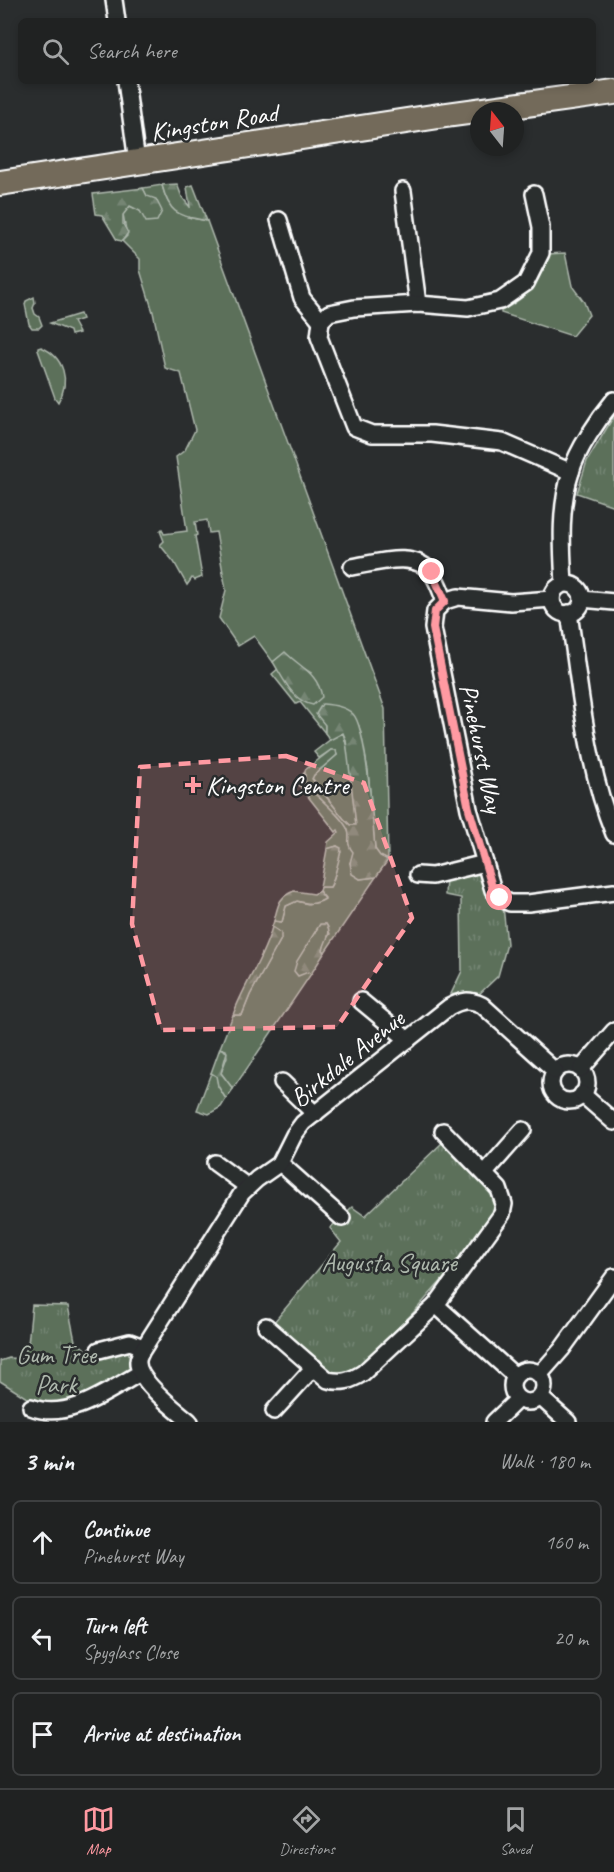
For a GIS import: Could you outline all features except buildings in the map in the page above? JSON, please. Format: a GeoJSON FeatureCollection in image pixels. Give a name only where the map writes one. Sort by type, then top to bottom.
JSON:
{"type":"FeatureCollection","features":[{"type":"Feature","properties":{"kind":"main road","name":"Kingston Road"},"geometry":{"type":"LineString","coordinates":[[0,183],[614,92]]}},
{"type":"Feature","properties":{"kind":"street"},"geometry":{"type":"LineString","coordinates":[[114,0],[117,18]]}},
{"type":"Feature","properties":{"kind":"street"},"geometry":{"type":"LineString","coordinates":[[126,84],[137,162]]}},
{"type":"Feature","properties":{"kind":"street"},"geometry":{"type":"LineString","coordinates":[[403,191],[418,304]]}},
{"type":"Feature","properties":{"kind":"street"},"geometry":{"type":"LineString","coordinates":[[534,194],[541,227],[541,253],[526,283],[500,301],[468,309],[418,304],[354,308],[329,313],[321,321],[319,337],[354,427],[372,434],[432,434],[502,442],[571,472]]}},
{"type":"Feature","properties":{"kind":"street"},"geometry":{"type":"LineString","coordinates":[[279,220],[302,298],[321,321]]}},
{"type":"Feature","properties":{"kind":"street"},"geometry":{"type":"LineString","coordinates":[[564,584],[563,516],[571,472],[598,420],[614,400]]}},
{"type":"Feature","properties":{"kind":"street"},"geometry":{"type":"LineString","coordinates":[[352,567],[393,560],[417,561],[432,572],[445,601],[458,597],[512,602],[552,599]]}},
{"type":"Feature","properties":{"kind":"street"},"geometry":{"type":"LineString","coordinates":[[564,584],[570,584],[579,589],[582,599],[578,608],[569,613],[559,611],[552,599],[555,590],[564,584]]}},
{"type":"Feature","properties":{"kind":"street"},"geometry":{"type":"LineString","coordinates":[[582,599],[614,602]]}},
{"type":"Feature","properties":{"kind":"street","name":"Pinehurst Way"},"geometry":{"type":"LineString","coordinates":[[445,601],[435,611],[433,628],[469,809],[493,890],[500,898],[510,903],[528,903],[614,892]]}},
{"type":"Feature","properties":{"kind":"street"},"geometry":{"type":"LineString","coordinates":[[569,613],[590,748],[614,834]]}},
{"type":"Feature","properties":{"kind":"street"},"geometry":{"type":"LineString","coordinates":[[418,875],[432,876],[485,863]]}},
{"type":"Feature","properties":{"kind":"street","name":"Birkdale Avenue"},"geometry":{"type":"LineString","coordinates":[[140,1373],[137,1362],[144,1347],[242,1193],[280,1163],[294,1135],[303,1123],[449,1007],[459,1001],[471,1000],[482,1005],[555,1071]]}},
{"type":"Feature","properties":{"kind":"street"},"geometry":{"type":"LineString","coordinates":[[361,1001],[408,1040]]}},
{"type":"Feature","properties":{"kind":"street"},"geometry":{"type":"LineString","coordinates":[[581,1069],[614,1032]]}},
{"type":"Feature","properties":{"kind":"street"},"geometry":{"type":"LineString","coordinates":[[566,1065],[581,1069],[586,1080],[582,1094],[572,1100],[558,1097],[551,1087],[555,1071],[566,1065]]}},
{"type":"Feature","properties":{"kind":"street"},"geometry":{"type":"LineString","coordinates":[[282,1082],[315,1114]]}},
{"type":"Feature","properties":{"kind":"street"},"geometry":{"type":"LineString","coordinates":[[582,1094],[614,1122]]}},
{"type":"Feature","properties":{"kind":"street"},"geometry":{"type":"LineString","coordinates":[[485,1173],[524,1130]]}},
{"type":"Feature","properties":{"kind":"street"},"geometry":{"type":"LineString","coordinates":[[266,1326],[328,1380],[340,1382],[352,1380],[363,1373],[436,1305],[502,1214],[503,1196],[485,1173],[443,1131]]}},
{"type":"Feature","properties":{"kind":"street"},"geometry":{"type":"LineString","coordinates":[[215,1162],[248,1187]]}},
{"type":"Feature","properties":{"kind":"street"},"geometry":{"type":"LineString","coordinates":[[280,1163],[342,1218]]}},
{"type":"Feature","properties":{"kind":"street"},"geometry":{"type":"LineString","coordinates":[[540,1374],[562,1349],[614,1277]]}},
{"type":"Feature","properties":{"kind":"street"},"geometry":{"type":"LineString","coordinates":[[436,1305],[515,1376]]}},
{"type":"Feature","properties":{"kind":"street"},"geometry":{"type":"LineString","coordinates":[[99,1350],[130,1342],[144,1347]]}},
{"type":"Feature","properties":{"kind":"street"},"geometry":{"type":"LineString","coordinates":[[274,1411],[314,1367]]}},
{"type":"Feature","properties":{"kind":"street"},"geometry":{"type":"LineString","coordinates":[[525,1370],[540,1374],[545,1384],[540,1397],[531,1402],[518,1399],[512,1389],[515,1376],[525,1370]]}},
{"type":"Feature","properties":{"kind":"street"},"geometry":{"type":"LineString","coordinates":[[31,1407],[42,1412],[78,1408],[140,1373],[146,1382],[190,1422]]}},
{"type":"Feature","properties":{"kind":"street"},"geometry":{"type":"LineString","coordinates":[[540,1397],[568,1422]]}},
{"type":"Feature","properties":{"kind":"street"},"geometry":{"type":"LineString","coordinates":[[494,1422],[518,1399]]}},
{"type":"Feature","properties":{"kind":"highlighted area"},"geometry":{"type":"Polygon","coordinates":[[[286,756],[364,783],[412,918],[337,1027],[161,1030],[132,924],[140,767],[286,756]]]}},
{"type":"Feature","properties":{"kind":"green space"},"geometry":{"type":"Polygon","coordinates":[[[177,184],[182,197],[190,207],[187,187],[193,185],[207,221],[183,215],[172,208],[162,185],[177,184]]]}},
{"type":"Feature","properties":{"kind":"green space"},"geometry":{"type":"Polygon","coordinates":[[[162,185],[168,202],[177,212],[207,221],[385,709],[388,860],[380,856],[375,849],[368,770],[359,726],[325,725],[325,733],[300,702],[296,704],[272,674],[278,669],[292,692],[311,673],[285,653],[273,662],[254,636],[238,646],[219,618],[226,590],[216,532],[209,533],[207,520],[195,522],[202,577],[195,580],[192,578],[187,585],[174,562],[160,545],[164,541],[160,531],[162,529],[164,534],[187,531],[176,457],[185,450],[195,430],[181,373],[165,368],[153,312],[140,270],[140,259],[122,241],[127,236],[123,214],[130,206],[140,211],[147,196],[143,188],[162,185]]]}},
{"type":"Feature","properties":{"kind":"green space"},"geometry":{"type":"Polygon","coordinates":[[[143,188],[147,196],[156,199],[162,211],[157,221],[146,222],[140,211],[130,206],[123,215],[123,224],[128,233],[122,241],[117,240],[102,215],[96,214],[93,194],[143,188]]]}},
{"type":"Feature","properties":{"kind":"green space"},"geometry":{"type":"Polygon","coordinates":[[[565,253],[572,286],[584,302],[589,315],[572,336],[501,313],[532,288],[542,273],[547,254],[565,253]]]}},
{"type":"Feature","properties":{"kind":"green space"},"geometry":{"type":"Polygon","coordinates":[[[34,297],[33,308],[42,325],[39,328],[32,328],[29,324],[25,304],[34,297]]]}},
{"type":"Feature","properties":{"kind":"green space"},"geometry":{"type":"Polygon","coordinates":[[[80,314],[82,319],[73,322],[79,333],[71,335],[70,331],[50,323],[80,314]]]}},
{"type":"Feature","properties":{"kind":"green space"},"geometry":{"type":"Polygon","coordinates":[[[41,347],[55,357],[63,370],[64,386],[58,402],[38,350],[41,347]]]}},
{"type":"Feature","properties":{"kind":"green space"},"geometry":{"type":"Polygon","coordinates":[[[614,416],[614,506],[577,493],[587,461],[614,416]]]}},
{"type":"Feature","properties":{"kind":"green space"},"geometry":{"type":"Polygon","coordinates":[[[285,652],[317,682],[322,697],[313,705],[294,694],[273,662],[285,652]]]}},
{"type":"Feature","properties":{"kind":"green space"},"geometry":{"type":"Polygon","coordinates":[[[322,704],[346,709],[353,714],[358,723],[366,757],[375,849],[380,856],[388,860],[376,877],[360,879],[352,874],[350,863],[353,852],[349,846],[348,830],[335,813],[305,786],[305,770],[331,750],[336,750],[337,755],[312,779],[344,819],[350,825],[356,825],[346,740],[343,733],[330,740],[325,733],[325,725],[316,714],[322,704]]]}},
{"type":"Feature","properties":{"kind":"green space"},"geometry":{"type":"Polygon","coordinates":[[[343,733],[349,755],[356,825],[350,825],[344,819],[312,778],[337,755],[331,750],[319,758],[314,752],[335,736],[343,733]]]}},
{"type":"Feature","properties":{"kind":"green space"},"geometry":{"type":"Polygon","coordinates":[[[304,773],[305,786],[335,813],[348,830],[349,843],[354,852],[350,863],[360,879],[376,877],[325,952],[323,950],[325,941],[330,934],[326,924],[320,925],[306,947],[308,972],[311,974],[233,1089],[221,1073],[227,1057],[226,1050],[220,1048],[233,1015],[242,1015],[250,995],[281,939],[277,930],[272,927],[274,921],[282,922],[286,906],[297,901],[308,904],[325,898],[319,891],[320,887],[330,887],[341,852],[337,846],[327,849],[328,842],[339,832],[338,830],[336,832],[296,780],[304,773]]]}},
{"type":"Feature","properties":{"kind":"green space"},"geometry":{"type":"Polygon","coordinates":[[[337,846],[341,848],[341,851],[330,887],[320,887],[327,849],[337,846]]]}},
{"type":"Feature","properties":{"kind":"green space"},"geometry":{"type":"Polygon","coordinates":[[[479,870],[503,906],[507,944],[498,976],[476,997],[451,994],[462,971],[461,898],[445,895],[446,878],[479,870]]]}},
{"type":"Feature","properties":{"kind":"green space"},"geometry":{"type":"Polygon","coordinates":[[[294,891],[314,894],[319,891],[325,899],[311,903],[297,901],[286,906],[282,922],[274,921],[282,899],[294,891]]]}},
{"type":"Feature","properties":{"kind":"green space"},"geometry":{"type":"Polygon","coordinates":[[[320,924],[326,924],[329,930],[323,950],[325,952],[311,974],[308,972],[298,976],[294,971],[297,961],[320,924]]]}},
{"type":"Feature","properties":{"kind":"green space"},"geometry":{"type":"Polygon","coordinates":[[[272,927],[281,933],[281,939],[250,995],[242,1015],[233,1015],[264,949],[272,927]]]}},
{"type":"Feature","properties":{"kind":"green space"},"geometry":{"type":"Polygon","coordinates":[[[220,1048],[227,1052],[221,1073],[233,1089],[226,1099],[218,1086],[216,1076],[211,1073],[220,1048]]]}},
{"type":"Feature","properties":{"kind":"green space"},"geometry":{"type":"Polygon","coordinates":[[[211,1073],[217,1076],[218,1086],[226,1099],[221,1107],[209,1114],[197,1110],[211,1073]]]}},
{"type":"Feature","properties":{"kind":"green space","name":"Augusta Square"},"geometry":{"type":"Polygon","coordinates":[[[442,1143],[493,1195],[498,1209],[444,1278],[413,1313],[350,1375],[331,1375],[295,1346],[274,1322],[341,1242],[330,1228],[352,1207],[365,1216],[442,1143]]]}},
{"type":"Feature","properties":{"kind":"green space","name":"Gum Tree Park"},"geometry":{"type":"Polygon","coordinates":[[[32,1305],[68,1306],[75,1341],[96,1357],[128,1350],[132,1370],[100,1392],[55,1405],[30,1400],[0,1381],[0,1361],[9,1358],[23,1359],[28,1344],[32,1305]]]}},
{"type":"Feature","properties":{"kind":"place","name":"Kingston Centre"},"geometry":{"type":"Point","coordinates":[193,785]}},
{"type":"Feature","properties":{"kind":"route"},"geometry":{"type":"LineString","coordinates":[[432,572],[445,601],[435,611],[433,628],[469,809],[493,890],[500,898]]}}]}
